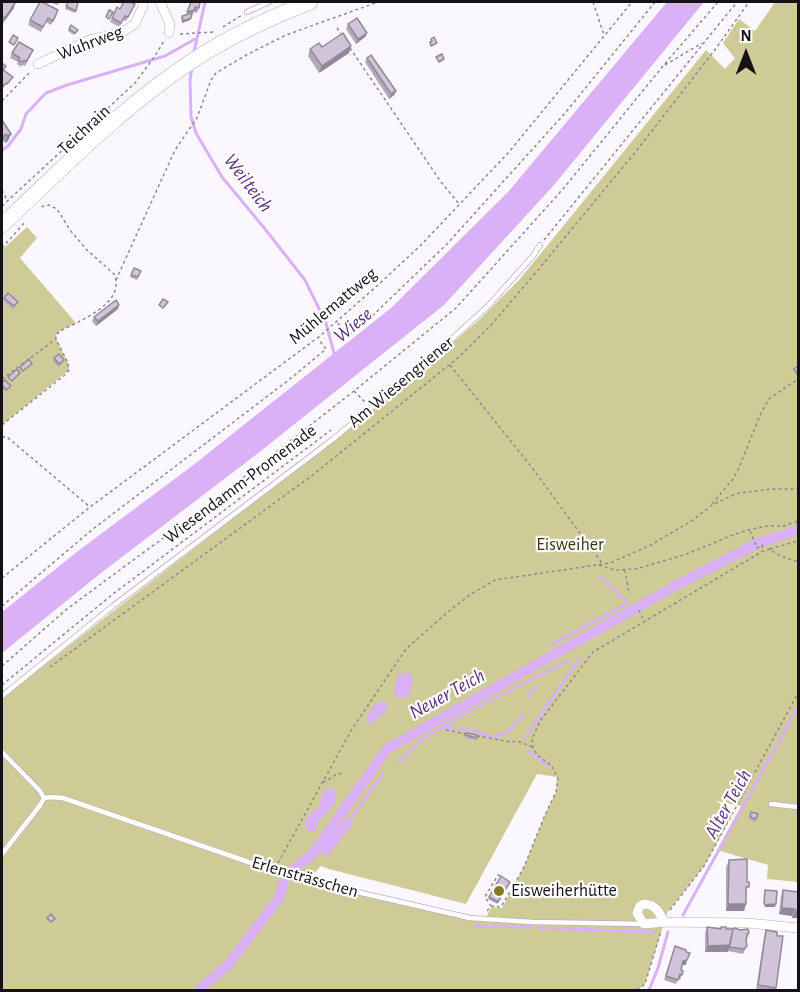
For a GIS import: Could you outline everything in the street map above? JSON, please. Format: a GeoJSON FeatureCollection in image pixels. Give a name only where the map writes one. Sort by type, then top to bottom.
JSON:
{"type":"FeatureCollection","features":[{"type":"Feature","properties":{"kind":"main road"},"geometry":{"type":"LineString","coordinates":[[2,225],[114,122],[185,66],[229,39],[310,2]]}},
{"type":"Feature","properties":{"kind":"street","name":"Wuhrweg"},"geometry":{"type":"LineString","coordinates":[[38,64],[89,40],[121,33],[135,24],[143,2]]}},
{"type":"Feature","properties":{"kind":"street"},"geometry":{"type":"LineString","coordinates":[[160,2],[170,24],[169,33]]}},
{"type":"Feature","properties":{"kind":"street"},"geometry":{"type":"LineString","coordinates":[[644,924],[637,913],[640,906],[644,904],[653,906],[661,914],[664,922]]}},
{"type":"Feature","properties":{"kind":"street","name":"Erlensträsschen"},"geometry":{"type":"LineString","coordinates":[[644,924],[748,922],[798,928]]}},
{"type":"Feature","properties":{"kind":"lane"},"geometry":{"type":"LineString","coordinates":[[248,12],[269,2]]}},
{"type":"Feature","properties":{"kind":"lane","name":"Am Wiesengriener"},"geometry":{"type":"LineString","coordinates":[[2,696],[113,606],[332,440],[423,364],[488,306],[533,256],[540,245]]}},
{"type":"Feature","properties":{"kind":"lane"},"geometry":{"type":"LineString","coordinates":[[2,752],[44,798],[2,854]]}},
{"type":"Feature","properties":{"kind":"lane","name":"Erlensträsschen"},"geometry":{"type":"LineString","coordinates":[[44,798],[63,798],[292,877],[470,918],[532,922],[644,924]]}},
{"type":"Feature","properties":{"kind":"lane"},"geometry":{"type":"LineString","coordinates":[[771,804],[798,807]]}},
{"type":"Feature","properties":{"kind":"path"},"geometry":{"type":"LineString","coordinates":[[2,379],[56,339],[60,331],[109,302],[115,291],[116,280],[175,150],[197,118],[216,72],[286,35],[378,2]]}},
{"type":"Feature","properties":{"kind":"path"},"geometry":{"type":"LineString","coordinates":[[593,2],[604,36]]}},
{"type":"Feature","properties":{"kind":"path","name":"Mühlemattweg"},"geometry":{"type":"LineString","coordinates":[[2,578],[90,507],[337,322],[421,245],[509,152],[632,2]]}},
{"type":"Feature","properties":{"kind":"path"},"geometry":{"type":"LineString","coordinates":[[337,322],[348,336],[447,244],[566,112],[655,2]]}},
{"type":"Feature","properties":{"kind":"path"},"geometry":{"type":"LineString","coordinates":[[2,666],[67,609],[212,502],[456,308],[563,189],[718,2]]}},
{"type":"Feature","properties":{"kind":"path"},"geometry":{"type":"LineString","coordinates":[[540,245],[736,2]]}},
{"type":"Feature","properties":{"kind":"path"},"geometry":{"type":"LineString","coordinates":[[223,27],[248,12]]}},
{"type":"Feature","properties":{"kind":"path"},"geometry":{"type":"LineString","coordinates":[[337,28],[344,38]]}},
{"type":"Feature","properties":{"kind":"path"},"geometry":{"type":"LineString","coordinates":[[188,34],[216,32]]}},
{"type":"Feature","properties":{"kind":"path"},"geometry":{"type":"LineString","coordinates":[[663,66],[703,43]]}},
{"type":"Feature","properties":{"kind":"path","name":"Teichrain"},"geometry":{"type":"LineString","coordinates":[[2,206],[135,83],[160,47]]}},
{"type":"Feature","properties":{"kind":"path"},"geometry":{"type":"LineString","coordinates":[[350,48],[459,205]]}},
{"type":"Feature","properties":{"kind":"path","name":"Wuhrweg"},"geometry":{"type":"LineString","coordinates":[[2,101],[38,64]]}},
{"type":"Feature","properties":{"kind":"path"},"geometry":{"type":"LineString","coordinates":[[2,190],[8,200]]}},
{"type":"Feature","properties":{"kind":"path"},"geometry":{"type":"LineString","coordinates":[[39,208],[49,205],[57,209],[78,240],[109,269],[116,280]]}},
{"type":"Feature","properties":{"kind":"path"},"geometry":{"type":"LineString","coordinates":[[2,248],[25,222]]}},
{"type":"Feature","properties":{"kind":"path"},"geometry":{"type":"LineString","coordinates":[[2,606],[93,529],[326,349],[317,338]]}},
{"type":"Feature","properties":{"kind":"path"},"geometry":{"type":"LineString","coordinates":[[2,425],[69,370],[56,339]]}},
{"type":"Feature","properties":{"kind":"path"},"geometry":{"type":"LineString","coordinates":[[450,364],[533,469],[603,564]]}},
{"type":"Feature","properties":{"kind":"path"},"geometry":{"type":"LineString","coordinates":[[275,871],[352,729],[406,649],[449,611],[471,594],[495,580],[610,563],[651,545],[693,520],[712,505],[728,486],[738,470],[757,421],[769,399],[798,379]]}},
{"type":"Feature","properties":{"kind":"path"},"geometry":{"type":"LineString","coordinates":[[354,391],[365,403]]}},
{"type":"Feature","properties":{"kind":"path","name":"Wiesendamm-Promenade"},"geometry":{"type":"LineString","coordinates":[[2,685],[113,594],[332,429]]}},
{"type":"Feature","properties":{"kind":"path"},"geometry":{"type":"LineString","coordinates":[[2,436],[7,437],[90,507]]}},
{"type":"Feature","properties":{"kind":"path"},"geometry":{"type":"LineString","coordinates":[[712,505],[740,493],[798,489]]}},
{"type":"Feature","properties":{"kind":"path"},"geometry":{"type":"LineString","coordinates":[[598,564],[614,570],[636,569],[687,554],[749,530],[767,526],[784,526],[798,521]]}},
{"type":"Feature","properties":{"kind":"path"},"geometry":{"type":"LineString","coordinates":[[749,530],[757,547],[762,546],[763,551]]}},
{"type":"Feature","properties":{"kind":"path"},"geometry":{"type":"LineString","coordinates":[[490,906],[501,907],[514,885],[556,792],[558,779],[552,766],[537,755],[532,739],[540,721],[593,652],[763,551],[798,541]]}},
{"type":"Feature","properties":{"kind":"path"},"geometry":{"type":"LineString","coordinates":[[770,549],[776,554],[798,562]]}},
{"type":"Feature","properties":{"kind":"path"},"geometry":{"type":"LineString","coordinates":[[625,569],[629,594]]}},
{"type":"Feature","properties":{"kind":"path"},"geometry":{"type":"LineString","coordinates":[[639,610],[644,621]]}},
{"type":"Feature","properties":{"kind":"path"},"geometry":{"type":"LineString","coordinates":[[638,990],[645,984],[667,913],[704,866],[798,693]]}},
{"type":"Feature","properties":{"kind":"path"},"geometry":{"type":"LineString","coordinates":[[446,730],[466,734]]}},
{"type":"Feature","properties":{"kind":"path"},"geometry":{"type":"LineString","coordinates":[[476,736],[516,741],[533,748]]}},
{"type":"Feature","properties":{"kind":"path"},"geometry":{"type":"LineString","coordinates":[[322,782],[338,773],[341,774]]}},
{"type":"Feature","properties":{"kind":"path"},"geometry":{"type":"LineString","coordinates":[[490,906],[485,897],[498,874],[514,885]]}},
{"type":"Feature","properties":{"kind":"path"},"geometry":{"type":"LineString","coordinates":[[483,919],[490,906]]}},
{"type":"Feature","properties":{"kind":"green space","name":"Eisweiher"},"geometry":{"type":"Polygon","coordinates":[[[775,2],[798,2],[798,882],[767,879],[768,865],[717,850],[741,806],[716,801],[733,813],[704,866],[667,913],[645,984],[637,990],[2,990],[2,697],[367,415],[482,317],[519,280],[706,50],[725,69],[735,58],[723,43],[739,19],[755,31],[775,2]],[[537,774],[466,904],[321,866],[309,879],[471,916],[487,916],[491,907],[502,908],[524,867],[556,792],[557,777],[537,774]]]}},
{"type":"Feature","properties":{"kind":"green space"},"geometry":{"type":"Polygon","coordinates":[[[27,227],[37,238],[20,258],[76,323],[56,335],[69,370],[2,425],[2,250],[27,227]]]}},
{"type":"Feature","properties":{"kind":"shaded area","name":"Wiese"},"geometry":{"type":"Polygon","coordinates":[[[667,2],[704,2],[554,185],[444,305],[2,653],[2,612],[78,551],[192,466],[391,308],[508,192],[667,2]]]}},
{"type":"Feature","properties":{"kind":"shaded area"},"geometry":{"type":"Polygon","coordinates":[[[410,673],[413,682],[409,696],[397,698],[394,690],[398,675],[410,673]]]}},
{"type":"Feature","properties":{"kind":"shaded area"},"geometry":{"type":"Polygon","coordinates":[[[382,701],[387,703],[388,708],[370,725],[366,721],[368,714],[382,701]]]}},
{"type":"Feature","properties":{"kind":"shaded area"},"geometry":{"type":"Polygon","coordinates":[[[330,788],[336,791],[336,800],[319,822],[315,832],[309,832],[304,824],[308,815],[319,806],[325,789],[330,788]]]}},
{"type":"Feature","properties":{"kind":"shaded area"},"geometry":{"type":"Polygon","coordinates":[[[346,818],[353,824],[327,857],[319,851],[346,818]]]}},
{"type":"Feature","properties":{"kind":"building"},"geometry":{"type":"Polygon","coordinates":[[[2,2],[15,3],[5,18],[2,16],[2,2]]]}},
{"type":"Feature","properties":{"kind":"building"},"geometry":{"type":"Polygon","coordinates":[[[40,2],[58,10],[53,21],[48,18],[43,27],[30,20],[40,2]]]}},
{"type":"Feature","properties":{"kind":"building"},"geometry":{"type":"Polygon","coordinates":[[[68,2],[78,2],[76,11],[66,6],[68,2]]]}},
{"type":"Feature","properties":{"kind":"building"},"geometry":{"type":"Polygon","coordinates":[[[124,2],[135,4],[128,17],[125,16],[121,23],[112,18],[117,7],[120,9],[124,2]]]}},
{"type":"Feature","properties":{"kind":"building"},"geometry":{"type":"Polygon","coordinates":[[[191,2],[200,2],[199,8],[195,7],[195,10],[187,12],[191,2]]]}},
{"type":"Feature","properties":{"kind":"building"},"geometry":{"type":"Polygon","coordinates":[[[109,10],[113,12],[109,19],[106,17],[109,10]]]}},
{"type":"Feature","properties":{"kind":"building"},"geometry":{"type":"Polygon","coordinates":[[[192,13],[191,18],[183,21],[182,16],[192,13]]]}},
{"type":"Feature","properties":{"kind":"building"},"geometry":{"type":"Polygon","coordinates":[[[357,18],[367,33],[358,39],[348,24],[357,18]]]}},
{"type":"Feature","properties":{"kind":"building"},"geometry":{"type":"Polygon","coordinates":[[[71,25],[78,30],[75,33],[69,29],[71,25]]]}},
{"type":"Feature","properties":{"kind":"building"},"geometry":{"type":"Polygon","coordinates":[[[343,33],[351,46],[322,66],[310,49],[319,43],[322,47],[343,33]]]}},
{"type":"Feature","properties":{"kind":"building"},"geometry":{"type":"Polygon","coordinates":[[[13,35],[18,38],[14,45],[9,42],[13,35]]]}},
{"type":"Feature","properties":{"kind":"building"},"geometry":{"type":"Polygon","coordinates":[[[434,37],[437,43],[431,46],[431,39],[434,37]]]}},
{"type":"Feature","properties":{"kind":"building"},"geometry":{"type":"Polygon","coordinates":[[[19,42],[33,50],[26,62],[18,60],[20,58],[12,53],[19,42]]]}},
{"type":"Feature","properties":{"kind":"building"},"geometry":{"type":"Polygon","coordinates":[[[442,54],[444,59],[439,62],[436,57],[442,54]]]}},
{"type":"Feature","properties":{"kind":"building"},"geometry":{"type":"Polygon","coordinates":[[[371,55],[396,91],[391,94],[367,58],[371,55]]]}},
{"type":"Feature","properties":{"kind":"building"},"geometry":{"type":"Polygon","coordinates":[[[2,69],[13,77],[2,88],[2,69]]]}},
{"type":"Feature","properties":{"kind":"building"},"geometry":{"type":"Polygon","coordinates":[[[2,120],[11,134],[2,137],[2,120]]]}},
{"type":"Feature","properties":{"kind":"building"},"geometry":{"type":"Polygon","coordinates":[[[134,268],[141,271],[138,277],[131,275],[134,268]]]}},
{"type":"Feature","properties":{"kind":"building"},"geometry":{"type":"Polygon","coordinates":[[[8,293],[18,302],[14,306],[4,298],[8,293]]]}},
{"type":"Feature","properties":{"kind":"building"},"geometry":{"type":"Polygon","coordinates":[[[163,299],[168,302],[163,308],[159,305],[163,299]]]}},
{"type":"Feature","properties":{"kind":"building"},"geometry":{"type":"Polygon","coordinates":[[[116,300],[119,305],[98,321],[94,317],[116,300]]]}},
{"type":"Feature","properties":{"kind":"building"},"geometry":{"type":"Polygon","coordinates":[[[59,354],[64,360],[59,364],[54,358],[59,354]]]}},
{"type":"Feature","properties":{"kind":"building"},"geometry":{"type":"Polygon","coordinates":[[[29,359],[32,364],[23,371],[20,367],[29,359]]]}},
{"type":"Feature","properties":{"kind":"building"},"geometry":{"type":"Polygon","coordinates":[[[17,369],[20,373],[12,381],[8,377],[17,369]]]}},
{"type":"Feature","properties":{"kind":"building"},"geometry":{"type":"Polygon","coordinates":[[[5,380],[11,386],[6,390],[2,385],[5,380]]]}},
{"type":"Feature","properties":{"kind":"building"},"geometry":{"type":"Polygon","coordinates":[[[466,733],[477,735],[477,738],[465,735],[466,733]]]}},
{"type":"Feature","properties":{"kind":"building"},"geometry":{"type":"Polygon","coordinates":[[[751,812],[758,814],[756,819],[750,817],[751,812]]]}},
{"type":"Feature","properties":{"kind":"building"},"geometry":{"type":"Polygon","coordinates":[[[747,859],[749,887],[746,887],[746,904],[728,904],[729,860],[747,859]]]}},
{"type":"Feature","properties":{"kind":"building","name":"Eisweiherhütte"},"geometry":{"type":"Polygon","coordinates":[[[501,876],[510,882],[498,902],[489,897],[501,876]]]}},
{"type":"Feature","properties":{"kind":"building"},"geometry":{"type":"Polygon","coordinates":[[[765,890],[777,891],[776,904],[765,905],[765,890]]]}},
{"type":"Feature","properties":{"kind":"building"},"geometry":{"type":"Polygon","coordinates":[[[783,890],[798,892],[798,911],[782,908],[783,890]]]}},
{"type":"Feature","properties":{"kind":"building"},"geometry":{"type":"Polygon","coordinates":[[[51,914],[55,919],[51,922],[47,918],[51,914]]]}},
{"type":"Feature","properties":{"kind":"building"},"geometry":{"type":"Polygon","coordinates":[[[707,927],[733,929],[730,945],[708,946],[707,927]]]}},
{"type":"Feature","properties":{"kind":"building"},"geometry":{"type":"Polygon","coordinates":[[[735,928],[748,929],[747,946],[744,949],[729,947],[735,928]]]}},
{"type":"Feature","properties":{"kind":"building"},"geometry":{"type":"Polygon","coordinates":[[[766,930],[777,932],[777,936],[783,936],[776,988],[758,985],[766,930]]]}},
{"type":"Feature","properties":{"kind":"building"},"geometry":{"type":"Polygon","coordinates":[[[675,946],[690,953],[687,960],[683,961],[682,975],[680,974],[678,980],[666,976],[675,946]]]}},
{"type":"Feature","properties":{"kind":"waterway","name":"Weilteich"},"geometry":{"type":"LineString","coordinates":[[194,52],[205,2]]}},
{"type":"Feature","properties":{"kind":"waterway"},"geometry":{"type":"LineString","coordinates":[[2,150],[21,129],[26,114],[46,93],[165,56],[195,39]]}},
{"type":"Feature","properties":{"kind":"waterway","name":"Weilteich"},"geometry":{"type":"LineString","coordinates":[[192,68],[191,117],[196,133],[222,177],[305,280],[326,323],[335,357]]}},
{"type":"Feature","properties":{"kind":"waterway","name":"Neuer Teich"},"geometry":{"type":"LineString","coordinates":[[199,990],[228,965],[280,897],[284,880],[292,870],[312,855],[387,749],[677,585],[758,543],[798,530]]}},
{"type":"Feature","properties":{"kind":"waterway"},"geometry":{"type":"LineString","coordinates":[[601,577],[628,603]]}},
{"type":"Feature","properties":{"kind":"waterway"},"geometry":{"type":"LineString","coordinates":[[551,645],[628,603]]}},
{"type":"Feature","properties":{"kind":"waterway"},"geometry":{"type":"LineString","coordinates":[[524,739],[580,658]]}},
{"type":"Feature","properties":{"kind":"waterway"},"geometry":{"type":"LineString","coordinates":[[399,762],[422,739],[477,707],[568,661]]}},
{"type":"Feature","properties":{"kind":"waterway"},"geometry":{"type":"LineString","coordinates":[[529,696],[536,687]]}},
{"type":"Feature","properties":{"kind":"waterway","name":"Alter Teich"},"geometry":{"type":"LineString","coordinates":[[683,915],[798,707]]}},
{"type":"Feature","properties":{"kind":"waterway"},"geometry":{"type":"LineString","coordinates":[[443,727],[476,731],[492,737],[505,734],[524,715]]}},
{"type":"Feature","properties":{"kind":"waterway"},"geometry":{"type":"LineString","coordinates":[[528,751],[548,765]]}},
{"type":"Feature","properties":{"kind":"waterway"},"geometry":{"type":"LineString","coordinates":[[349,821],[383,774]]}},
{"type":"Feature","properties":{"kind":"waterway","name":"Neuer Teich"},"geometry":{"type":"LineString","coordinates":[[314,853],[319,851]]}},
{"type":"Feature","properties":{"kind":"waterway"},"geometry":{"type":"LineString","coordinates":[[476,926],[530,927]]}},
{"type":"Feature","properties":{"kind":"waterway"},"geometry":{"type":"LineString","coordinates":[[539,928],[654,932]]}},
{"type":"Feature","properties":{"kind":"waterway","name":"Alter Teich"},"geometry":{"type":"LineString","coordinates":[[649,990],[668,932]]}},
{"type":"Feature","properties":{"kind":"place","name":"Eisweiherhütte"},"geometry":{"type":"Point","coordinates":[499,891]}}]}
